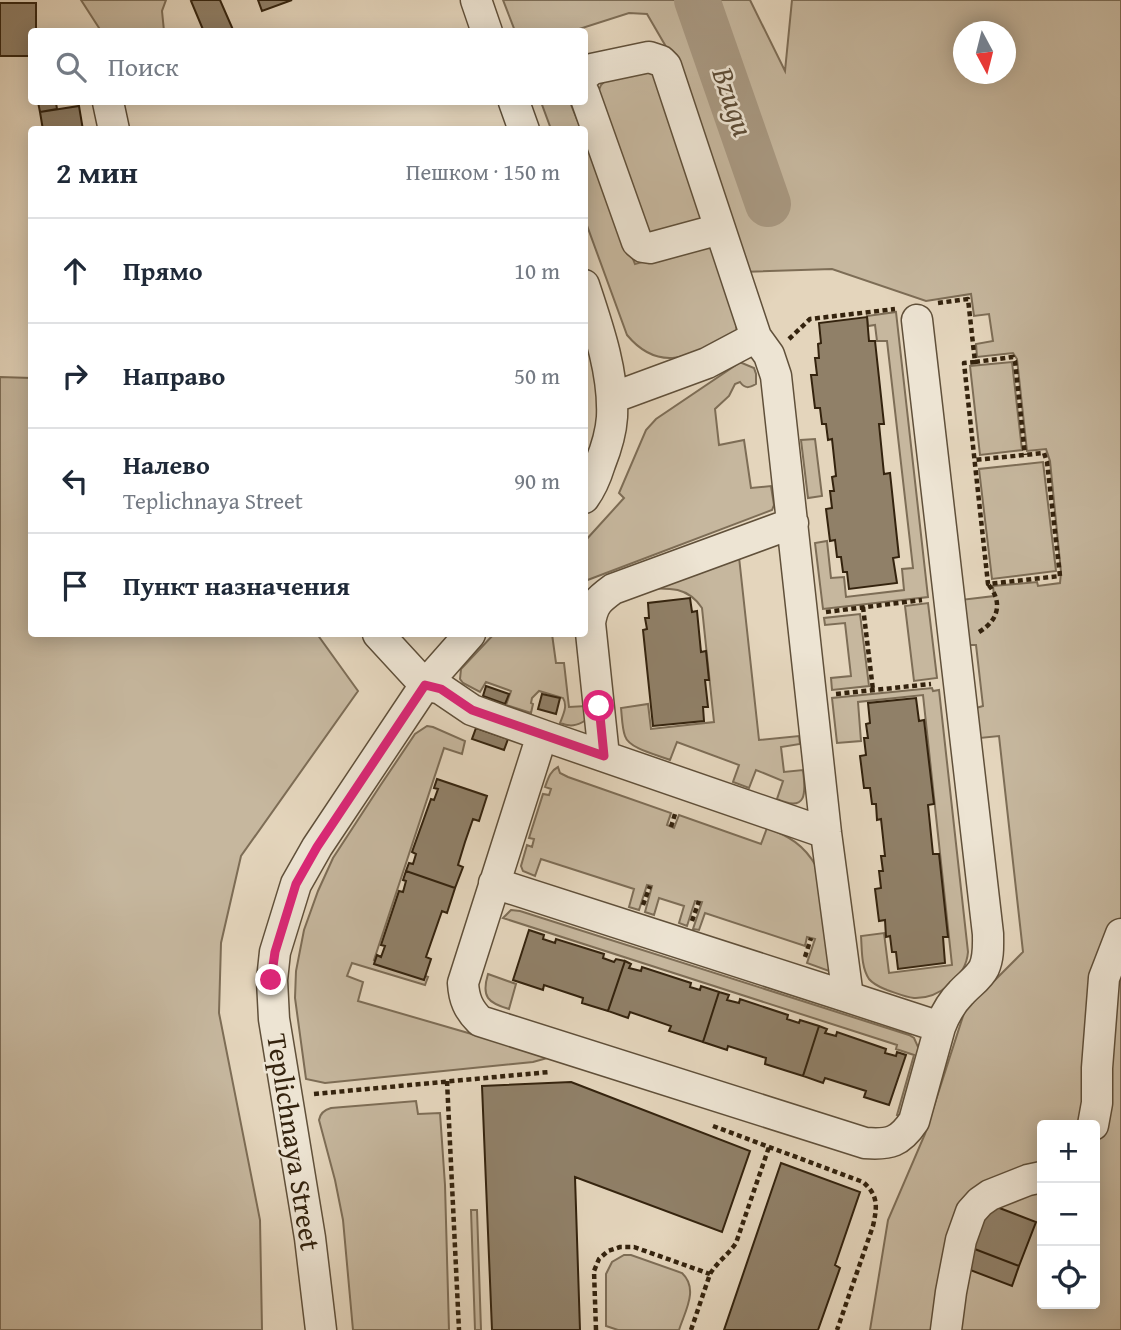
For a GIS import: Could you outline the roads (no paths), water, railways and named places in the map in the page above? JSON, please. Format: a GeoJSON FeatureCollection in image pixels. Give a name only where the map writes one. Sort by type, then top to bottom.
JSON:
{"type":"FeatureCollection","features":[{"type":"Feature","properties":{"kind":"street"},"geometry":{"type":"LineString","coordinates":[[476,0],[486,28]]}},
{"type":"Feature","properties":{"kind":"street"},"geometry":{"type":"LineString","coordinates":[[588,72],[592,69],[649,57],[666,66],[720,229],[770,340],[769,355],[776,376],[826,833],[848,997]]}},
{"type":"Feature","properties":{"kind":"street"},"geometry":{"type":"LineString","coordinates":[[588,104],[637,242],[643,247],[650,247],[720,229]]}},
{"type":"Feature","properties":{"kind":"street"},"geometry":{"type":"LineString","coordinates":[[108,105],[113,126]]}},
{"type":"Feature","properties":{"kind":"street"},"geometry":{"type":"LineString","coordinates":[[515,105],[523,126]]}},
{"type":"Feature","properties":{"kind":"street"},"geometry":{"type":"LineString","coordinates":[[588,298],[604,350],[612,398],[612,420],[606,450],[588,493]]}},
{"type":"Feature","properties":{"kind":"street"},"geometry":{"type":"LineString","coordinates":[[542,735],[463,982],[464,999],[480,1021],[865,1143],[893,1142],[906,1134],[914,1121],[947,1010],[960,993],[980,975],[988,954],[988,934],[918,310]]}},
{"type":"Feature","properties":{"kind":"street"},"geometry":{"type":"LineString","coordinates":[[612,398],[770,340]]}},
{"type":"Feature","properties":{"kind":"street"},"geometry":{"type":"LineString","coordinates":[[604,756],[590,623],[592,608],[613,589],[793,523]]}},
{"type":"Feature","properties":{"kind":"street"},"geometry":{"type":"LineString","coordinates":[[381,637],[425,685],[441,689],[472,710],[826,833]]}},
{"type":"Feature","properties":{"kind":"street","name":"Teplichnaya Street"},"geometry":{"type":"LineString","coordinates":[[321,1330],[310,1238],[274,1018],[271,980],[275,952],[296,884],[317,847],[425,685],[467,637]]}},
{"type":"Feature","properties":{"kind":"street"},"geometry":{"type":"LineString","coordinates":[[494,883],[940,1027]]}},
{"type":"Feature","properties":{"kind":"street"},"geometry":{"type":"LineString","coordinates":[[1094,1120],[1104,978],[1121,934]]}},
{"type":"Feature","properties":{"kind":"street"},"geometry":{"type":"LineString","coordinates":[[946,1330],[961,1240],[971,1212],[990,1195],[1037,1178]]}},
{"type":"Feature","properties":{"kind":"waterway","name":"Bzugu"},"geometry":{"type":"LineString","coordinates":[[697,0],[768,204]]}}]}
